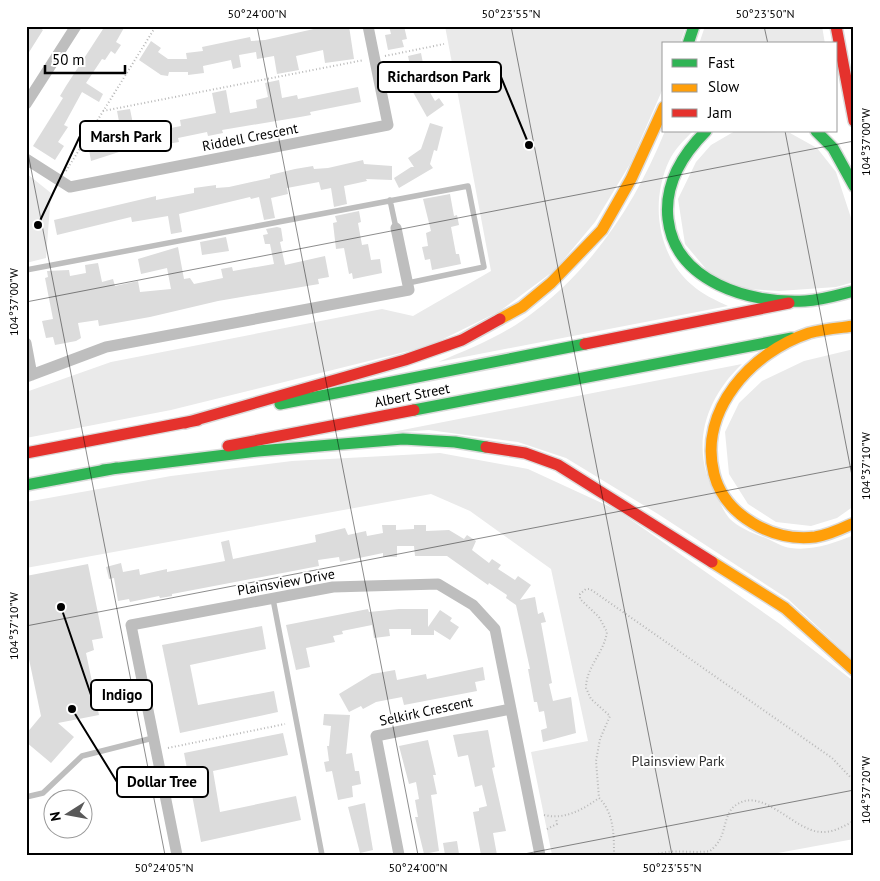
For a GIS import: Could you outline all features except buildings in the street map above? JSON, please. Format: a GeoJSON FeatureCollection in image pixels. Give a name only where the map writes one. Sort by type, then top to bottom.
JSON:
{"type":"FeatureCollection","features":[{"type":"Feature","properties":{"kind":"main road"},"geometry":{"type":"LineString","coordinates":[[689,42],[694,26]]}},
{"type":"Feature","properties":{"kind":"main road"},"geometry":{"type":"LineString","coordinates":[[836,26],[854,122]]}},
{"type":"Feature","properties":{"kind":"main road"},"geometry":{"type":"LineString","coordinates":[[185,423],[405,360],[462,340],[522,306],[551,283],[602,230],[631,179],[662,111]]}},
{"type":"Feature","properties":{"kind":"main road"},"geometry":{"type":"LineString","coordinates":[[705,132],[679,162],[668,199],[667,216],[678,251],[688,266],[714,283],[758,297],[799,301],[849,292]]}},
{"type":"Feature","properties":{"kind":"main road"},"geometry":{"type":"LineString","coordinates":[[817,132],[833,148],[854,186]]}},
{"type":"Feature","properties":{"kind":"main road","name":"Albert Street"},"geometry":{"type":"LineString","coordinates":[[26,453],[799,301]]}},
{"type":"Feature","properties":{"kind":"main road","name":"Albert Street"},"geometry":{"type":"LineString","coordinates":[[26,485],[853,326]]}},
{"type":"Feature","properties":{"kind":"main road"},"geometry":{"type":"LineString","coordinates":[[803,335],[759,361],[735,382],[720,408],[712,435],[716,480],[741,514],[759,527],[780,536],[801,539],[823,537],[854,523]]}},
{"type":"Feature","properties":{"kind":"main road"},"geometry":{"type":"LineString","coordinates":[[103,470],[258,451],[403,439],[455,442],[525,454],[558,465],[785,608],[854,670]]}},
{"type":"Feature","properties":{"kind":"street"},"geometry":{"type":"LineString","coordinates":[[26,104],[76,26]]}},
{"type":"Feature","properties":{"kind":"street","name":"Riddell Crescent"},"geometry":{"type":"LineString","coordinates":[[26,159],[70,188],[388,124],[368,26]]}},
{"type":"Feature","properties":{"kind":"street"},"geometry":{"type":"LineString","coordinates":[[26,344],[29,376],[106,347],[408,286],[396,228]]}},
{"type":"Feature","properties":{"kind":"street","name":"Plainsview Drive"},"geometry":{"type":"LineString","coordinates":[[176,855],[131,625],[333,587],[438,584],[473,604],[495,629],[540,855]]}},
{"type":"Feature","properties":{"kind":"street","name":"Selkirk Crescent"},"geometry":{"type":"LineString","coordinates":[[399,855],[376,736],[511,709]]}},
{"type":"Feature","properties":{"kind":"lane"},"geometry":{"type":"LineString","coordinates":[[26,270],[468,186],[484,267],[408,286]]}},
{"type":"Feature","properties":{"kind":"lane"},"geometry":{"type":"LineString","coordinates":[[390,200],[396,228]]}},
{"type":"Feature","properties":{"kind":"lane"},"geometry":{"type":"LineString","coordinates":[[273,599],[322,855]]}},
{"type":"Feature","properties":{"kind":"lane"},"geometry":{"type":"LineString","coordinates":[[26,797],[43,793],[82,756],[153,738]]}},
{"type":"Feature","properties":{"kind":"path"},"geometry":{"type":"LineString","coordinates":[[59,182],[156,26]]}},
{"type":"Feature","properties":{"kind":"path"},"geometry":{"type":"LineString","coordinates":[[103,111],[444,44]]}},
{"type":"Feature","properties":{"kind":"path"},"geometry":{"type":"LineString","coordinates":[[614,855],[613,827],[605,804],[599,798],[596,761],[600,739],[610,716],[587,694],[586,680],[591,666],[606,639],[607,632],[600,617],[580,600],[580,594],[586,589],[590,589],[832,758],[854,781]]}},
{"type":"Feature","properties":{"kind":"path"},"geometry":{"type":"LineString","coordinates":[[155,750],[285,724]]}},
{"type":"Feature","properties":{"kind":"path"},"geometry":{"type":"LineString","coordinates":[[536,833],[557,824],[556,818],[577,812],[599,798]]}},
{"type":"Feature","properties":{"kind":"path"},"geometry":{"type":"LineString","coordinates":[[655,855],[665,852],[711,853],[720,839],[730,811],[745,801],[755,800],[766,805],[807,830],[830,832],[854,821]]}},
{"type":"Feature","properties":{"kind":"green space"},"geometry":{"type":"Polygon","coordinates":[[[445,26],[686,26],[681,42],[662,42],[662,91],[630,164],[595,222],[555,270],[500,311],[429,346],[171,410],[26,438],[26,392],[111,362],[382,309],[413,316],[491,271],[445,26]]]}},
{"type":"Feature","properties":{"kind":"green space"},"geometry":{"type":"Polygon","coordinates":[[[705,26],[822,26],[825,42],[700,42],[705,26]]]}},
{"type":"Feature","properties":{"kind":"green space"},"geometry":{"type":"Polygon","coordinates":[[[665,132],[692,132],[674,153],[663,177],[660,193],[660,227],[664,243],[680,273],[704,294],[728,306],[438,362],[503,332],[547,302],[569,281],[608,236],[653,158],[665,132]]]}},
{"type":"Feature","properties":{"kind":"green space"},"geometry":{"type":"Polygon","coordinates":[[[733,132],[762,132],[790,133],[817,148],[836,172],[854,227],[854,282],[836,287],[779,291],[746,289],[711,275],[685,244],[678,199],[696,162],[711,145],[733,132]]]}},
{"type":"Feature","properties":{"kind":"green space"},"geometry":{"type":"Polygon","coordinates":[[[26,173],[51,193],[46,258],[26,263],[26,173]]]}},
{"type":"Feature","properties":{"kind":"green space"},"geometry":{"type":"Polygon","coordinates":[[[854,349],[854,506],[837,518],[811,526],[776,522],[748,504],[729,474],[725,432],[739,403],[762,381],[804,361],[854,349]]]}},
{"type":"Feature","properties":{"kind":"green space"},"geometry":{"type":"Polygon","coordinates":[[[742,364],[717,395],[709,411],[704,429],[704,465],[710,483],[725,512],[732,521],[746,530],[784,546],[799,549],[815,547],[854,535],[854,661],[788,599],[658,514],[566,458],[518,442],[429,430],[387,433],[742,364]]]}},
{"type":"Feature","properties":{"kind":"green space","name":"Plainsview Park"},"geometry":{"type":"Polygon","coordinates":[[[440,453],[528,469],[617,510],[780,624],[852,680],[854,683],[854,839],[767,855],[552,855],[531,752],[588,741],[551,569],[470,511],[431,494],[26,568],[26,502],[171,476],[292,461],[440,453]]]}},
{"type":"Feature","properties":{"kind":"traffic: fast"},"geometry":{"type":"LineString","coordinates":[[689,42],[694,26]]}},
{"type":"Feature","properties":{"kind":"traffic: fast"},"geometry":{"type":"LineString","coordinates":[[705,132],[682,160],[676,171],[669,194],[668,219],[674,241],[685,259],[700,273],[718,285],[739,293],[761,298],[805,301],[854,291]]}},
{"type":"Feature","properties":{"kind":"traffic: fast"},"geometry":{"type":"LineString","coordinates":[[817,132],[833,148],[854,186]]}},
{"type":"Feature","properties":{"kind":"traffic: fast"},"geometry":{"type":"LineString","coordinates":[[414,410],[792,338]]}},
{"type":"Feature","properties":{"kind":"traffic: fast"},"geometry":{"type":"LineString","coordinates":[[280,404],[585,344]]}},
{"type":"Feature","properties":{"kind":"traffic: fast"},"geometry":{"type":"LineString","coordinates":[[103,470],[258,451],[403,439],[455,442],[486,447]]}},
{"type":"Feature","properties":{"kind":"traffic: fast"},"geometry":{"type":"LineString","coordinates":[[26,485],[117,468]]}},
{"type":"Feature","properties":{"kind":"traffic: slow"},"geometry":{"type":"LineString","coordinates":[[500,319],[522,307],[551,283],[602,230],[631,179],[662,111]]}},
{"type":"Feature","properties":{"kind":"traffic: slow"},"geometry":{"type":"LineString","coordinates":[[854,326],[809,333],[788,342],[768,354],[750,369],[734,387],[722,406],[714,428],[711,450],[714,474],[720,489],[740,514],[753,523],[783,535],[799,537],[825,535],[854,523]]}},
{"type":"Feature","properties":{"kind":"traffic: slow"},"geometry":{"type":"LineString","coordinates":[[712,562],[785,608],[854,670]]}},
{"type":"Feature","properties":{"kind":"traffic: jam"},"geometry":{"type":"LineString","coordinates":[[836,26],[854,121]]}},
{"type":"Feature","properties":{"kind":"traffic: jam"},"geometry":{"type":"LineString","coordinates":[[585,344],[789,303]]}},
{"type":"Feature","properties":{"kind":"traffic: jam"},"geometry":{"type":"LineString","coordinates":[[185,423],[405,360],[462,340],[500,319]]}},
{"type":"Feature","properties":{"kind":"traffic: jam"},"geometry":{"type":"LineString","coordinates":[[228,446],[414,410]]}},
{"type":"Feature","properties":{"kind":"traffic: jam"},"geometry":{"type":"LineString","coordinates":[[26,453],[198,420]]}},
{"type":"Feature","properties":{"kind":"traffic: jam"},"geometry":{"type":"LineString","coordinates":[[486,447],[525,453],[558,465],[712,562]]}},
{"type":"Feature","properties":{"kind":"place","name":"Richardson Park"},"geometry":{"type":"Point","coordinates":[529,145]}},
{"type":"Feature","properties":{"kind":"place","name":"Marsh Park"},"geometry":{"type":"Point","coordinates":[38,225]}},
{"type":"Feature","properties":{"kind":"place","name":"Indigo"},"geometry":{"type":"Point","coordinates":[61,607]}},
{"type":"Feature","properties":{"kind":"place","name":"Dollar Tree"},"geometry":{"type":"Point","coordinates":[72,709]}}]}
